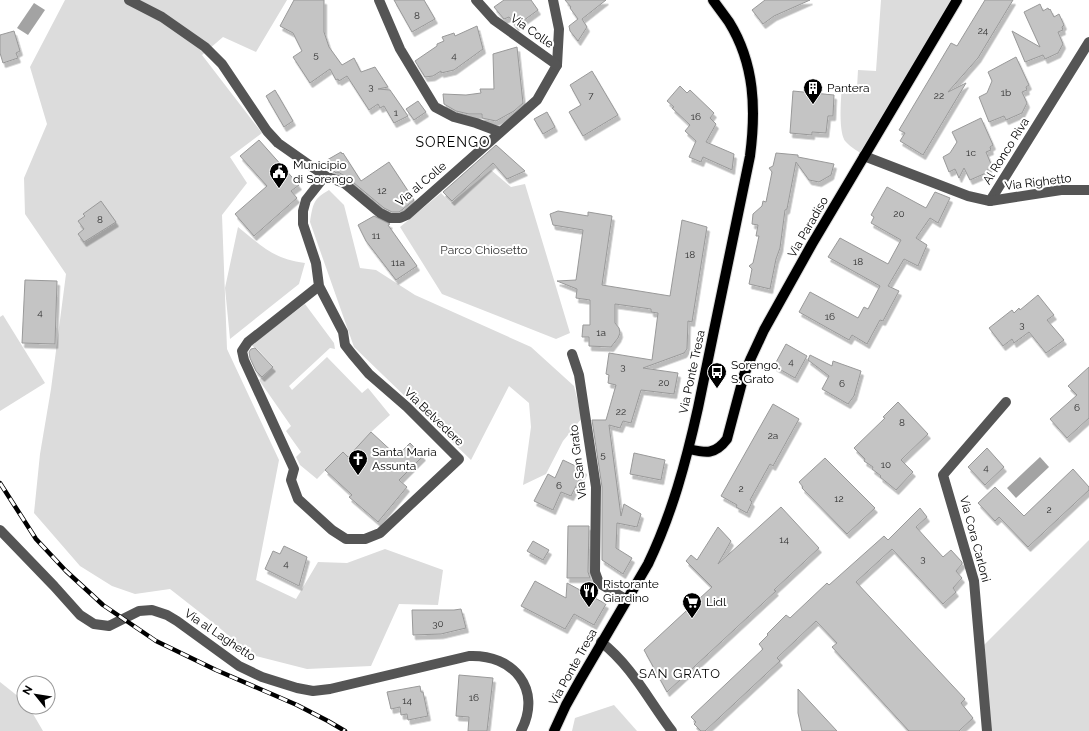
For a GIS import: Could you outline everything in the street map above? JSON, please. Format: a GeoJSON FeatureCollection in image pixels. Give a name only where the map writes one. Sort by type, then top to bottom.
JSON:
{"type":"FeatureCollection","features":[{"type":"Feature","properties":{"kind":"main road","name":"Via Ponte Tresa"},"geometry":{"type":"LineString","coordinates":[[554,731],[566,705],[601,642],[648,564],[664,528],[688,449],[750,156],[754,114],[753,96],[745,57],[729,22],[713,0]]}},
{"type":"Feature","properties":{"kind":"main road","name":"Via Paradiso"},"geometry":{"type":"LineString","coordinates":[[688,449],[706,452],[716,451],[728,439],[739,394],[751,358],[764,330],[812,244],[957,0]]}},
{"type":"Feature","properties":{"kind":"street","name":"Via al Colle"},"geometry":{"type":"LineString","coordinates":[[129,0],[162,17],[206,47],[222,64],[266,131],[278,144],[325,176],[344,183],[380,213],[390,218],[400,218],[407,215],[537,100],[557,65],[559,29],[553,0]]}},
{"type":"Feature","properties":{"kind":"street"},"geometry":{"type":"LineString","coordinates":[[379,0],[400,49],[435,108],[454,117],[500,132]]}},
{"type":"Feature","properties":{"kind":"street","name":"Via Colle"},"geometry":{"type":"LineString","coordinates":[[476,0],[494,20],[557,65]]}},
{"type":"Feature","properties":{"kind":"street","name":"Al Ronco Riva"},"geometry":{"type":"LineString","coordinates":[[864,156],[968,196],[990,201],[1089,42]]}},
{"type":"Feature","properties":{"kind":"street","name":"Via Belvedere"},"geometry":{"type":"LineString","coordinates":[[319,286],[248,342],[242,351],[244,360],[294,469],[291,480],[298,499],[332,530],[346,539],[365,539],[380,533],[459,458],[407,407],[369,374],[345,345],[343,332],[319,286],[316,263],[303,224],[302,211],[306,200],[325,176]]}},
{"type":"Feature","properties":{"kind":"street","name":"Via Righetto"},"geometry":{"type":"LineString","coordinates":[[990,201],[1061,190],[1089,190]]}},
{"type":"Feature","properties":{"kind":"street","name":"Via San Grato"},"geometry":{"type":"LineString","coordinates":[[572,354],[579,375],[596,487],[595,572],[600,583],[627,600]]}},
{"type":"Feature","properties":{"kind":"street","name":"Via Cora Carloni"},"geometry":{"type":"LineString","coordinates":[[987,731],[974,581],[943,475],[1006,402]]}},
{"type":"Feature","properties":{"kind":"street","name":"Via al Laghetto"},"geometry":{"type":"LineString","coordinates":[[0,530],[80,615],[94,624],[109,626],[139,611],[152,610],[167,615],[177,621],[239,666],[262,677],[297,688],[313,691],[330,689],[469,656],[482,656],[496,659],[512,668],[519,675],[526,688],[528,713],[521,731]]}},
{"type":"Feature","properties":{"kind":"street"},"geometry":{"type":"LineString","coordinates":[[601,642],[615,652],[626,664],[672,731]]}},
{"type":"Feature","properties":{"kind":"green space"},"geometry":{"type":"Polygon","coordinates":[[[65,0],[287,0],[256,52],[223,37],[202,55],[262,133],[230,157],[247,183],[222,215],[227,349],[279,460],[256,580],[296,599],[318,562],[347,563],[385,549],[443,570],[438,605],[399,604],[371,666],[307,669],[252,655],[170,589],[135,594],[112,586],[80,566],[34,513],[40,454],[51,389],[66,274],[25,214],[24,178],[47,124],[30,67],[65,0]]]}},
{"type":"Feature","properties":{"kind":"green space"},"geometry":{"type":"Polygon","coordinates":[[[881,0],[957,0],[864,156],[848,144],[843,138],[841,124],[842,85],[857,88],[858,70],[876,71],[881,0]]]}},
{"type":"Feature","properties":{"kind":"green space","name":"Parco Chiosetto"},"geometry":{"type":"Polygon","coordinates":[[[491,170],[511,187],[525,184],[570,333],[556,339],[442,294],[400,227],[441,193],[451,203],[491,170]]]}},
{"type":"Feature","properties":{"kind":"green space"},"geometry":{"type":"Polygon","coordinates":[[[329,190],[344,205],[360,268],[376,270],[415,295],[531,347],[574,386],[582,418],[563,441],[546,474],[523,485],[531,427],[529,403],[509,386],[471,460],[354,347],[310,222],[312,211],[317,199],[329,190]]]}},
{"type":"Feature","properties":{"kind":"green space"},"geometry":{"type":"Polygon","coordinates":[[[238,227],[268,251],[284,258],[305,263],[299,284],[230,339],[225,288],[238,227]]]}},
{"type":"Feature","properties":{"kind":"green space"},"geometry":{"type":"Polygon","coordinates":[[[305,304],[334,343],[335,349],[330,348],[289,386],[292,390],[327,357],[362,393],[368,388],[390,415],[371,432],[348,457],[343,452],[317,479],[300,465],[296,457],[301,452],[286,431],[291,426],[259,380],[273,366],[258,350],[251,345],[305,304]]]}},
{"type":"Feature","properties":{"kind":"green space"},"geometry":{"type":"Polygon","coordinates":[[[3,315],[45,383],[0,411],[0,317],[3,315]]]}},
{"type":"Feature","properties":{"kind":"green space"},"geometry":{"type":"Polygon","coordinates":[[[1089,540],[1089,731],[990,731],[984,645],[1089,540]]]}},
{"type":"Feature","properties":{"kind":"green space"},"geometry":{"type":"Polygon","coordinates":[[[0,682],[16,695],[16,715],[34,715],[43,731],[0,731],[0,682]]]}},
{"type":"Feature","properties":{"kind":"green space"},"geometry":{"type":"Polygon","coordinates":[[[614,705],[637,731],[572,731],[575,718],[614,705]]]}},
{"type":"Feature","properties":{"kind":"shaded area"},"geometry":{"type":"Polygon","coordinates":[[[34,3],[45,10],[28,35],[17,28],[34,3]]]}},
{"type":"Feature","properties":{"kind":"shaded area"},"geometry":{"type":"Polygon","coordinates":[[[1040,457],[1049,467],[1016,498],[1007,488],[1040,457]]]}},
{"type":"Feature","properties":{"kind":"building"},"geometry":{"type":"Polygon","coordinates":[[[294,0],[324,0],[324,32],[329,47],[342,65],[354,58],[361,72],[375,67],[388,87],[378,89],[390,90],[408,116],[394,123],[384,106],[380,108],[378,104],[369,110],[347,76],[339,81],[338,79],[336,80],[330,69],[310,83],[293,57],[302,51],[293,33],[280,26],[294,0]]]}},
{"type":"Feature","properties":{"kind":"building"},"geometry":{"type":"Polygon","coordinates":[[[394,0],[424,0],[435,19],[412,32],[394,0]]]}},
{"type":"Feature","properties":{"kind":"building"},"geometry":{"type":"Polygon","coordinates":[[[504,0],[531,0],[538,10],[516,26],[509,17],[504,19],[494,7],[504,0]]]}},
{"type":"Feature","properties":{"kind":"building"},"geometry":{"type":"Polygon","coordinates":[[[565,0],[606,0],[582,19],[587,27],[578,41],[570,31],[569,26],[578,19],[565,0]]]}},
{"type":"Feature","properties":{"kind":"building"},"geometry":{"type":"Polygon","coordinates":[[[765,0],[810,0],[774,16],[763,24],[752,10],[765,0]]]}},
{"type":"Feature","properties":{"kind":"building"},"geometry":{"type":"Polygon","coordinates":[[[985,0],[1013,0],[978,58],[948,92],[966,83],[923,155],[900,141],[905,133],[899,130],[951,43],[957,46],[985,0]]]}},
{"type":"Feature","properties":{"kind":"building"},"geometry":{"type":"Polygon","coordinates":[[[1040,4],[1043,11],[1048,8],[1049,10],[1050,9],[1054,17],[1059,14],[1064,25],[1062,27],[1063,30],[1058,32],[1063,44],[1058,53],[1045,59],[1043,55],[1025,62],[1012,31],[1040,47],[1024,12],[1040,4]]]}},
{"type":"Feature","properties":{"kind":"building"},"geometry":{"type":"Polygon","coordinates":[[[477,26],[483,49],[454,70],[441,73],[441,71],[433,76],[425,77],[415,61],[437,46],[437,44],[444,41],[442,37],[454,33],[455,36],[477,26]]]}},
{"type":"Feature","properties":{"kind":"building"},"geometry":{"type":"Polygon","coordinates":[[[14,31],[20,51],[16,53],[18,58],[3,63],[0,53],[0,35],[14,31]]]}},
{"type":"Feature","properties":{"kind":"building"},"geometry":{"type":"Polygon","coordinates":[[[517,47],[523,103],[514,111],[496,121],[482,118],[482,114],[469,114],[456,111],[444,104],[443,94],[466,95],[481,93],[480,89],[494,89],[493,54],[517,47]]]}},
{"type":"Feature","properties":{"kind":"building"},"geometry":{"type":"Polygon","coordinates":[[[1016,57],[1029,85],[1026,87],[1027,90],[1022,92],[1027,103],[1022,113],[1006,120],[1004,116],[989,122],[979,97],[987,93],[992,81],[988,72],[1016,57]]]}},
{"type":"Feature","properties":{"kind":"building"},"geometry":{"type":"Polygon","coordinates":[[[592,71],[618,115],[583,136],[569,112],[581,105],[570,85],[592,71]]]}},
{"type":"Feature","properties":{"kind":"building"},"geometry":{"type":"Polygon","coordinates":[[[680,86],[687,93],[690,90],[714,113],[710,118],[716,124],[706,142],[734,154],[732,170],[703,157],[701,162],[689,157],[696,141],[685,131],[690,125],[672,108],[674,107],[667,101],[680,86]]]}},
{"type":"Feature","properties":{"kind":"building"},"geometry":{"type":"Polygon","coordinates":[[[275,90],[293,121],[284,127],[266,96],[275,90]]]}},
{"type":"Feature","properties":{"kind":"building","name":"Pantera"},"geometry":{"type":"Polygon","coordinates":[[[793,91],[834,95],[833,116],[828,116],[826,133],[812,132],[812,135],[790,133],[793,91]]]}},
{"type":"Feature","properties":{"kind":"building"},"geometry":{"type":"Polygon","coordinates":[[[418,101],[426,112],[414,120],[406,109],[418,101]]]}},
{"type":"Feature","properties":{"kind":"building"},"geometry":{"type":"Polygon","coordinates":[[[547,112],[555,127],[543,134],[534,119],[547,112]]]}},
{"type":"Feature","properties":{"kind":"building"},"geometry":{"type":"Polygon","coordinates":[[[981,118],[993,145],[990,147],[991,150],[986,152],[991,164],[986,173],[970,180],[964,168],[959,178],[955,169],[949,172],[943,157],[950,153],[957,142],[952,132],[981,118]]]}},
{"type":"Feature","properties":{"kind":"building","name":"Municipio di Sorengo"},"geometry":{"type":"Polygon","coordinates":[[[259,140],[299,185],[291,191],[297,198],[254,236],[235,214],[267,186],[240,156],[259,140]]]}},
{"type":"Feature","properties":{"kind":"building"},"geometry":{"type":"Polygon","coordinates":[[[496,145],[525,171],[507,179],[493,163],[452,201],[443,192],[496,145]]]}},
{"type":"Feature","properties":{"kind":"building"},"geometry":{"type":"Polygon","coordinates":[[[341,152],[361,181],[389,162],[414,200],[399,212],[392,212],[384,208],[348,178],[338,172],[336,173],[326,164],[328,162],[327,160],[341,152]]]}},
{"type":"Feature","properties":{"kind":"building"},"geometry":{"type":"Polygon","coordinates":[[[776,153],[798,155],[798,157],[834,164],[831,175],[819,182],[809,180],[796,162],[787,209],[785,210],[780,248],[776,259],[770,289],[749,284],[752,269],[749,266],[753,263],[759,236],[756,236],[758,225],[752,224],[753,214],[762,206],[763,201],[766,202],[772,172],[769,168],[773,166],[776,153]]]}},
{"type":"Feature","properties":{"kind":"building"},"geometry":{"type":"Polygon","coordinates":[[[887,187],[926,208],[935,192],[950,198],[938,223],[930,218],[916,238],[927,245],[918,266],[904,259],[888,286],[899,291],[883,321],[880,320],[867,344],[852,335],[849,340],[799,312],[810,292],[858,318],[864,307],[868,309],[880,286],[828,257],[840,238],[888,264],[901,240],[871,223],[874,217],[871,215],[887,187]]]}},
{"type":"Feature","properties":{"kind":"building"},"geometry":{"type":"Polygon","coordinates":[[[101,201],[116,222],[84,242],[78,234],[84,229],[78,221],[85,216],[83,214],[101,201]]]}},
{"type":"Feature","properties":{"kind":"building"},"geometry":{"type":"Polygon","coordinates":[[[558,211],[588,216],[588,212],[612,216],[602,285],[670,296],[682,220],[707,227],[692,322],[688,321],[687,349],[684,353],[643,368],[678,373],[674,394],[641,390],[631,423],[623,421],[620,428],[609,425],[621,516],[624,504],[641,514],[637,527],[617,523],[616,548],[632,558],[623,574],[602,560],[602,487],[592,420],[606,420],[616,385],[608,383],[609,375],[606,374],[609,353],[652,360],[658,313],[651,312],[651,309],[615,304],[615,323],[619,328],[620,333],[618,338],[611,347],[589,346],[589,337],[582,337],[583,325],[590,325],[590,300],[576,298],[577,289],[557,281],[576,280],[583,230],[553,225],[550,214],[558,211]]]}},
{"type":"Feature","properties":{"kind":"building"},"geometry":{"type":"Polygon","coordinates":[[[374,216],[390,224],[388,225],[417,266],[396,280],[366,241],[358,225],[374,216]]]}},
{"type":"Feature","properties":{"kind":"building"},"geometry":{"type":"Polygon","coordinates":[[[25,280],[57,281],[55,344],[22,343],[25,280]]]}},
{"type":"Feature","properties":{"kind":"building"},"geometry":{"type":"Polygon","coordinates":[[[1038,295],[1054,315],[1047,320],[1064,340],[1046,353],[1029,332],[1014,343],[1012,339],[1003,346],[989,328],[1012,310],[1014,313],[1019,308],[1020,310],[1038,295]]]}},
{"type":"Feature","properties":{"kind":"building"},"geometry":{"type":"Polygon","coordinates":[[[786,344],[807,356],[795,378],[774,366],[786,344]]]}},
{"type":"Feature","properties":{"kind":"building"},"geometry":{"type":"Polygon","coordinates":[[[255,348],[273,367],[262,377],[256,371],[250,358],[249,352],[251,349],[255,348]]]}},
{"type":"Feature","properties":{"kind":"building"},"geometry":{"type":"Polygon","coordinates":[[[810,355],[832,366],[833,361],[861,371],[854,396],[848,404],[822,389],[829,376],[808,360],[810,355]]]}},
{"type":"Feature","properties":{"kind":"building"},"geometry":{"type":"Polygon","coordinates":[[[1089,367],[1089,418],[1067,438],[1050,419],[1077,395],[1068,386],[1089,367]]]}},
{"type":"Feature","properties":{"kind":"building"},"geometry":{"type":"Polygon","coordinates":[[[898,402],[928,434],[901,460],[913,472],[896,490],[872,469],[873,467],[864,461],[865,459],[854,448],[885,418],[883,417],[898,402]]]}},
{"type":"Feature","properties":{"kind":"building"},"geometry":{"type":"Polygon","coordinates":[[[773,404],[799,419],[773,466],[770,464],[750,500],[752,502],[747,513],[736,507],[737,505],[721,496],[773,404]]]}},
{"type":"Feature","properties":{"kind":"building","name":"Santa Maria Assunta"},"geometry":{"type":"Polygon","coordinates":[[[371,432],[397,456],[410,443],[423,456],[399,480],[407,487],[378,522],[349,497],[352,495],[325,470],[343,452],[348,457],[371,432]]]}},
{"type":"Feature","properties":{"kind":"building"},"geometry":{"type":"Polygon","coordinates":[[[987,448],[1004,467],[985,485],[968,467],[987,448]]]}},
{"type":"Feature","properties":{"kind":"building"},"geometry":{"type":"Polygon","coordinates":[[[634,453],[665,460],[661,480],[630,474],[634,453]]]}},
{"type":"Feature","properties":{"kind":"building"},"geometry":{"type":"Polygon","coordinates":[[[825,458],[875,508],[847,534],[802,488],[803,487],[799,482],[825,458]]]}},
{"type":"Feature","properties":{"kind":"building"},"geometry":{"type":"Polygon","coordinates":[[[563,460],[584,470],[571,496],[561,492],[553,510],[534,501],[548,474],[555,478],[563,460]]]}},
{"type":"Feature","properties":{"kind":"building"},"geometry":{"type":"Polygon","coordinates":[[[1073,469],[1089,487],[1089,490],[1028,547],[999,517],[995,521],[978,503],[995,487],[1024,516],[1073,469]]]}},
{"type":"Feature","properties":{"kind":"building"},"geometry":{"type":"Polygon","coordinates":[[[781,507],[819,548],[774,590],[776,591],[667,692],[644,650],[712,587],[686,561],[691,555],[697,560],[718,527],[731,541],[718,564],[781,507]]]}},
{"type":"Feature","properties":{"kind":"building"},"geometry":{"type":"Polygon","coordinates":[[[920,508],[927,517],[916,527],[943,557],[951,550],[962,562],[956,571],[962,578],[953,588],[956,592],[943,604],[892,549],[856,582],[965,699],[961,703],[973,718],[959,731],[909,731],[832,647],[837,643],[816,621],[777,658],[780,661],[705,731],[701,731],[694,724],[696,722],[691,717],[763,649],[759,644],[786,615],[790,618],[827,583],[829,585],[884,536],[888,540],[920,508]]]}},
{"type":"Feature","properties":{"kind":"building"},"geometry":{"type":"Polygon","coordinates":[[[568,526],[589,526],[588,572],[590,578],[567,578],[568,526]]]}},
{"type":"Feature","properties":{"kind":"building"},"geometry":{"type":"Polygon","coordinates":[[[533,541],[549,550],[543,560],[527,551],[533,541]]]}},
{"type":"Feature","properties":{"kind":"building"},"geometry":{"type":"Polygon","coordinates":[[[284,546],[307,557],[299,586],[265,569],[273,551],[280,554],[284,546]]]}},
{"type":"Feature","properties":{"kind":"building"},"geometry":{"type":"Polygon","coordinates":[[[535,581],[566,598],[567,583],[606,604],[594,625],[574,614],[565,629],[521,606],[535,581]]]}},
{"type":"Feature","properties":{"kind":"building"},"geometry":{"type":"Polygon","coordinates":[[[461,609],[466,628],[441,634],[413,635],[412,610],[461,609]]]}},
{"type":"Feature","properties":{"kind":"building"},"geometry":{"type":"Polygon","coordinates":[[[459,675],[493,678],[487,731],[468,731],[469,717],[456,716],[459,675]]]}},
{"type":"Feature","properties":{"kind":"building"},"geometry":{"type":"Polygon","coordinates":[[[420,686],[421,692],[423,692],[428,716],[408,720],[407,714],[401,715],[400,707],[391,709],[387,692],[420,686]]]}},
{"type":"Feature","properties":{"kind":"building"},"geometry":{"type":"Polygon","coordinates":[[[798,689],[837,731],[802,731],[798,713],[798,689]]]}},
{"type":"Feature","properties":{"kind":"railway"},"geometry":{"type":"LineString","coordinates":[[0,483],[36,539],[66,571],[103,605],[156,641],[216,670],[297,705],[345,731]]}},
{"type":"Feature","properties":{"kind":"place","name":"Pantera"},"geometry":{"type":"Point","coordinates":[813,105]}},
{"type":"Feature","properties":{"kind":"place","name":"Municipio di Sorengo"},"geometry":{"type":"Point","coordinates":[279,189]}},
{"type":"Feature","properties":{"kind":"place","name":"Sorengo, S. Grato"},"geometry":{"type":"Point","coordinates":[717,389]}},
{"type":"Feature","properties":{"kind":"place","name":"Santa Maria Assunta"},"geometry":{"type":"Point","coordinates":[358,476]}},
{"type":"Feature","properties":{"kind":"place","name":"Ristorante Giardino"},"geometry":{"type":"Point","coordinates":[589,608]}},
{"type":"Feature","properties":{"kind":"place","name":"Lidl"},"geometry":{"type":"Point","coordinates":[692,619]}},
{"type":"Feature","properties":{"kind":"district","name":"SORENGO"},"geometry":{"type":"Point","coordinates":[453,142]}},
{"type":"Feature","properties":{"kind":"district","name":"SAN GRATO"},"geometry":{"type":"Point","coordinates":[680,673]}}]}
